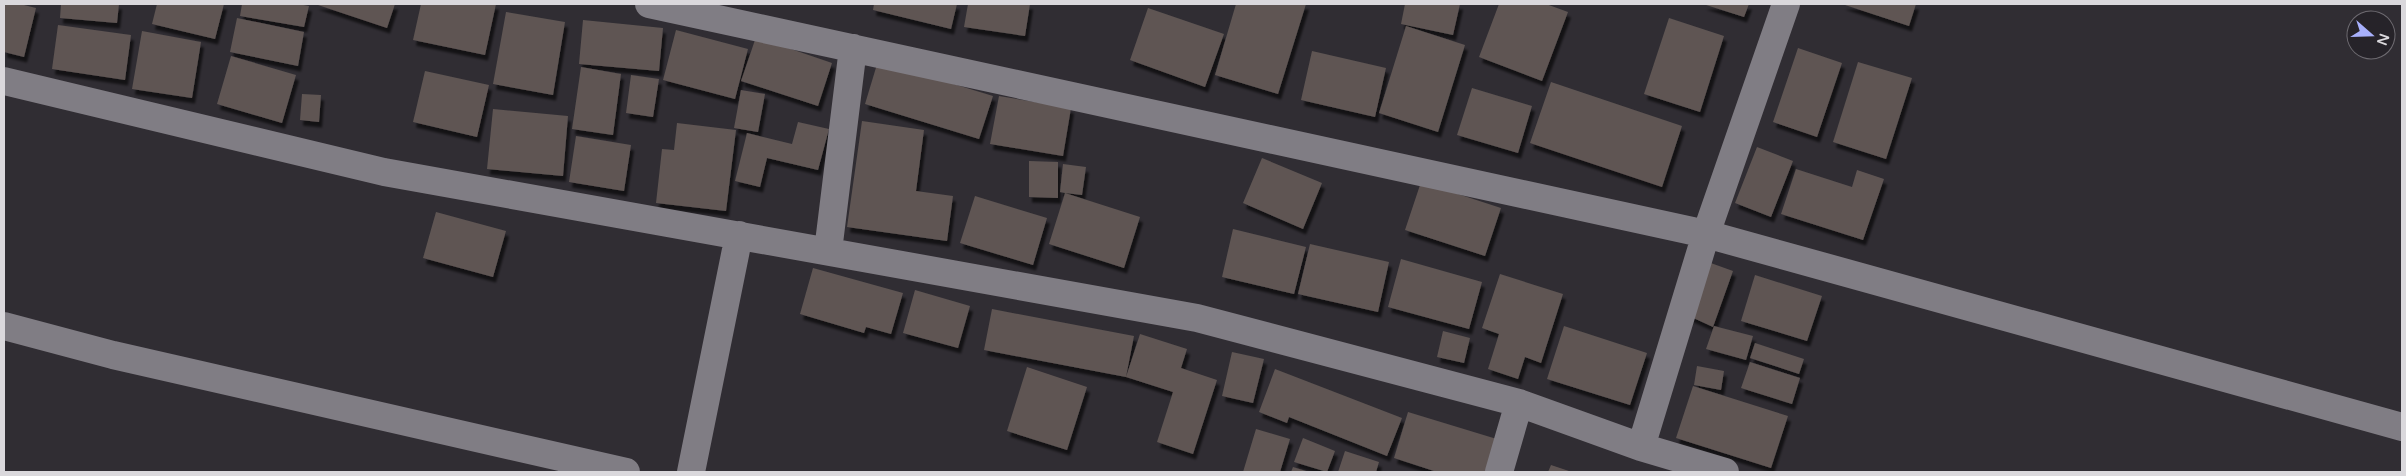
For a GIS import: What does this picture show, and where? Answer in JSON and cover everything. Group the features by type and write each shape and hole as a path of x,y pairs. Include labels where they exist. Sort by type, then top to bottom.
{"street":[{"path":"649,4 1706,234 2402,428"},
{"path":"1641,447 1706,234 1786,4"},
{"path":"828,251 853,48"},
{"path":"4,81 384,172 1197,318 1520,403 1641,447 1725,472"},
{"path":"691,472 740,235"},
{"path":"4,326 113,355 626,472"},
{"path":"1500,472 1520,403"}],"building":[{"path":"4,4 20,4 36,8 24,57 4,52"},
{"path":"61,4 119,4 117,23 60,18"},
{"path":"157,4 224,4 215,39 152,24"},
{"path":"242,4 298,4 309,6 304,27 240,16"},
{"path":"315,4 395,4 387,28"},
{"path":"421,4 496,4 485,55 413,40"},
{"path":"874,4 957,4 951,29 873,10"},
{"path":"968,4 1030,4 1025,36 964,27"},
{"path":"1236,4 1306,4 1278,94 1215,75"},
{"path":"1405,4 1460,4 1453,35 1401,24"},
{"path":"1499,4 1546,4 1568,12 1542,81 1479,57"},
{"path":"1703,4 1749,4 1744,17"},
{"path":"1842,4 1916,4 1909,26"},
{"path":"1148,8 1224,34 1205,87 1130,60"},
{"path":"506,12 565,22 553,95 493,84"},
{"path":"237,18 304,32 298,66 230,52"},
{"path":"1669,18 1724,36 1700,112 1644,94"},
{"path":"583,20 663,28 659,71 579,64"},
{"path":"58,25 131,35 125,80 52,69"},
{"path":"1406,26 1465,45 1438,132 1379,113"},
{"path":"676,30 748,49 735,99 663,80"},
{"path":"142,31 201,42 192,98 132,89"},
{"path":"756,37 832,63 818,106 741,81"},
{"path":"1798,48 1842,63 1817,137 1773,122"},
{"path":"1312,51 1386,68 1375,117 1301,100"},
{"path":"231,56 296,75 282,123 217,104"},
{"path":"878,61 993,96 979,139 865,104"},
{"path":"1858,62 1912,78 1886,159 1833,142"},
{"path":"581,67 621,74 613,135 572,129"},
{"path":"425,71 489,85 477,137 413,122"},
{"path":"631,75 659,79 653,117 626,113"},
{"path":"1551,82 1682,126 1662,187 1530,143"},
{"path":"1472,88 1532,106 1518,153 1457,135"},
{"path":"741,90 765,94 758,132 734,128"},
{"path":"302,94 321,95 319,122 300,120"},
{"path":"999,96 1071,108 1063,156 990,144"},
{"path":"493,109 568,116 563,176 487,169"},
{"path":"862,121 924,130 916,191 953,196 947,241 847,227"},
{"path":"798,122 829,129 818,170 767,158 760,187 735,181 747,133 792,144"},
{"path":"677,123 736,130 726,211 656,203 662,149 674,150"},
{"path":"576,136 631,145 624,191 569,182"},
{"path":"1757,147 1793,161 1771,217 1735,203"},
{"path":"1262,158 1322,183 1303,229 1243,203"},
{"path":"1029,161 1058,162 1058,198 1029,197"},
{"path":"1063,164 1086,167 1082,195 1060,192"},
{"path":"1796,169 1852,187 1857,170 1884,179 1863,240 1781,214"},
{"path":"1421,182 1501,208 1485,256 1405,230"},
{"path":"1065,193 1140,217 1124,268 1049,244"},
{"path":"975,196 1047,218 1033,265 960,243"},
{"path":"436,212 506,231 493,277 423,258"},
{"path":"1233,229 1306,247 1294,294 1222,277"},
{"path":"1310,244 1389,262 1378,312 1298,294"},
{"path":"1401,259 1482,282 1469,329 1388,307"},
{"path":"1708,262 1733,271 1713,327 1689,316"},
{"path":"813,268 903,293 891,334 866,327 864,333 800,314"},
{"path":"1500,274 1563,294 1541,363 1525,357 1518,379 1488,369 1499,334 1482,328"},
{"path":"1755,275 1822,296 1807,341 1741,321"},
{"path":"915,290 970,306 958,348 903,333"},
{"path":"992,309 1134,336 1126,377 984,350"},
{"path":"1564,326 1647,353 1630,405 1547,379"},
{"path":"1714,326 1753,336 1746,360 1706,349"},
{"path":"1443,331 1470,338 1464,363 1437,357"},
{"path":"1140,334 1187,349 1181,368 1217,380 1193,454 1157,442 1173,392 1126,377"},
{"path":"1755,343 1804,359 1799,374 1750,358"},
{"path":"1232,352 1264,359 1253,403 1222,396"},
{"path":"1750,362 1800,378 1792,404 1741,388"},
{"path":"1697,366 1724,371 1721,390 1694,385"},
{"path":"1027,367 1087,387 1067,450 1007,431"},
{"path":"1275,369 1402,418 1387,456 1289,417 1287,423 1259,412"},
{"path":"1693,386 1788,416 1771,468 1676,438"},
{"path":"1408,412 1500,440 1490,472 1437,472 1394,458"},
{"path":"1256,429 1290,439 1280,472 1243,472"},
{"path":"1303,438 1335,451 1327,472 1294,462"},
{"path":"1345,451 1379,462 1376,472 1338,472"},
{"path":"1551,465 1572,472 1548,472"},
{"path":"1293,467 1309,472 1291,472"}]}
